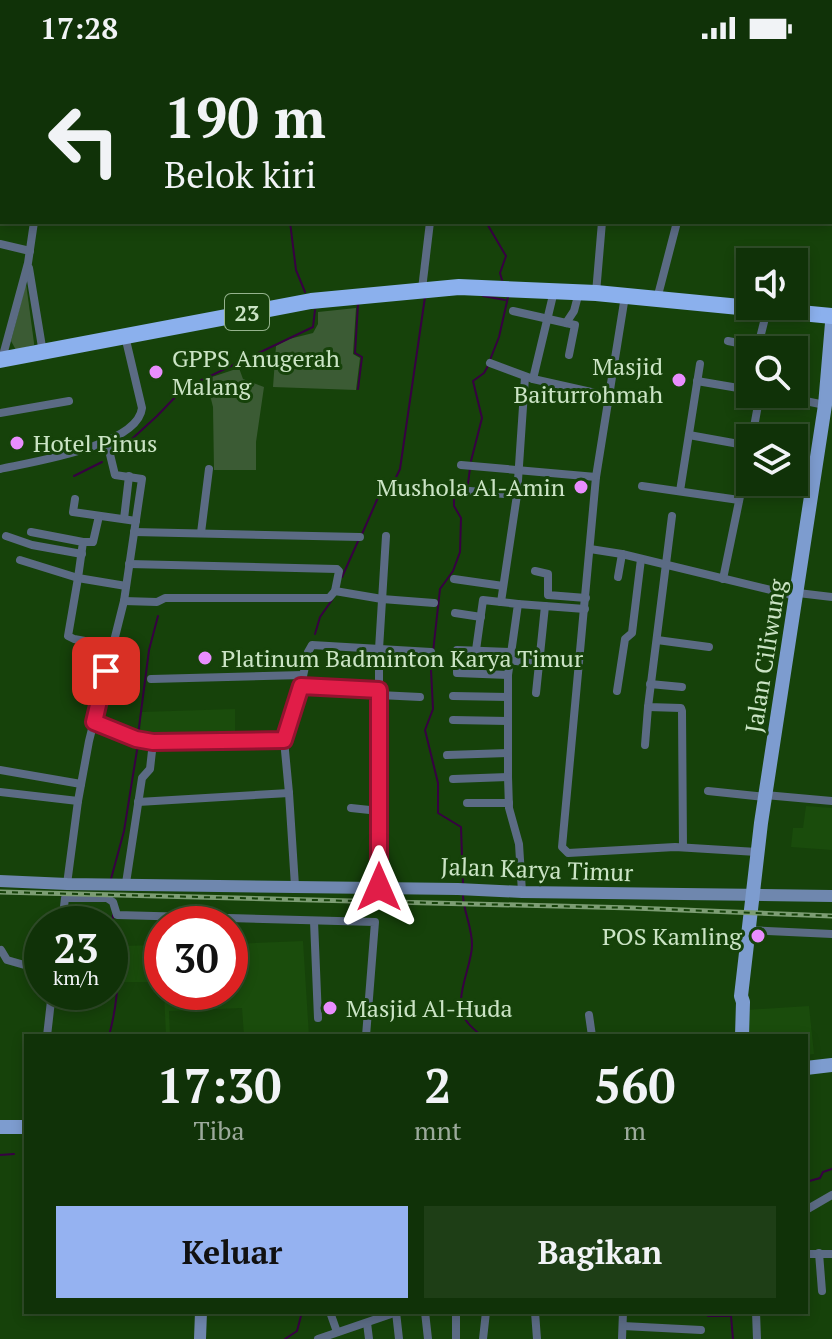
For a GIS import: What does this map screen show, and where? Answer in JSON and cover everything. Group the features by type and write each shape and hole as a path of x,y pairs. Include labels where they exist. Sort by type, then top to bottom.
{"highway":[{"name":"23","path":"1,360 311,301 422,289 555,290 736,307"},
{"name":"23","path":"808,314 832,316"}],"main road":[{"name":"Jalan Ciliwung","path":"742,1034 741,996 757,852 828,401 832,323"},
{"name":"Jalan Ciliwung","path":"732,1034 737,1000 741,996"},
{"path":"808,1060 832,1057"},
{"path":"808,1068 832,1065"},
{"path":"0,1127 24,1127"},
{"path":"0,1135 24,1134"}],"street":[{"path":"1,360 28,263 34,224"},
{"path":"422,289 430,224"},
{"path":"596,293 602,224"},
{"path":"657,299 676,224"},
{"path":"0,244 30,251"},
{"path":"28,263 43,353"},
{"path":"501,602 517,495 529,378 555,290"},
{"path":"566,323 574,311 579,292"},
{"path":"625,296 596,477 565,795 563,850 568,853 683,847 757,852"},
{"path":"513,311 576,327 569,355"},
{"path":"0,469 107,442 138,420 142,412 125,335"},
{"path":"728,341 736,343"},
{"path":"490,363 529,378 609,396"},
{"path":"680,491 700,364"},
{"path":"697,381 736,387"},
{"path":"808,399 828,401"},
{"path":"0,413 69,401"},
{"path":"689,435 736,444"},
{"path":"67,884 81,784 124,601 142,479 115,475 107,442"},
{"path":"467,466 596,477"},
{"path":"201,533 209,469"},
{"path":"124,519 129,476"},
{"path":"642,486 739,500"},
{"path":"470,491 517,495"},
{"path":"723,579 740,496"},
{"path":"75,499 73,512 136,521"},
{"path":"31,532 93,542 99,516"},
{"path":"645,745 672,516"},
{"path":"134,532 360,537"},
{"path":"6,536 32,545 82,554"},
{"path":"379,887 379,649 386,536"},
{"path":"83,542 68,636 112,646"},
{"path":"590,549 797,595 832,597"},
{"path":"618,577 622,554"},
{"path":"617,691 625,638 632,635 641,559"},
{"path":"20,560 78,578 126,586"},
{"path":"124,601 329,598 335,591 339,571 129,564"},
{"path":"535,571 548,574 548,595 586,598"},
{"path":"454,579 503,586"},
{"path":"335,591 434,603"},
{"path":"476,650 483,600 585,609"},
{"path":"518,604 509,656 508,777 509,803 519,844 522,892"},
{"path":"536,693 545,606"},
{"path":"455,613 481,617"},
{"path":"657,640 709,647"},
{"path":"295,886 284,740 312,645 431,652"},
{"path":"508,675 457,673 457,650 476,650 538,664"},
{"path":"151,679 303,675"},
{"path":"650,684 682,687"},
{"path":"301,686 420,697"},
{"path":"453,696 508,697"},
{"path":"648,707 681,708 682,711 683,847"},
{"path":"453,720 508,721"},
{"path":"94,722 136,739 153,742 284,740"},
{"path":"126,883 142,778 152,763 153,742"},
{"path":"447,755 508,753"},
{"path":"0,770 81,784"},
{"path":"453,779 508,777"},
{"path":"708,791 832,801"},
{"path":"0,792 78,801"},
{"path":"138,802 289,793"},
{"path":"467,803 509,803"},
{"path":"351,808 379,811"},
{"name":"Jalan Karya Timur","path":"0,881 832,896"},
{"path":"64,906 65,898 110,900 113,906"},
{"path":"128,915 372,921 376,926 366,1034"},
{"path":"314,921 318,1018"},
{"path":"748,930 832,934"},
{"path":"1,950 7,960 24,965"},
{"path":"47,1034 50,1010"},
{"path":"589,1015 592,1034"},
{"path":"808,1209 832,1195"},
{"path":"819,1253 822,1291"},
{"path":"808,1254 832,1254"},
{"path":"200,1339 201,1314"},
{"path":"331,1314 337,1332"},
{"path":"318,1339 390,1314"},
{"path":"392,1314 399,1339"},
{"path":"425,1314 428,1339"},
{"path":"456,1314 456,1339"},
{"path":"483,1339 486,1314"},
{"path":"535,1314 537,1339"},
{"path":"622,1339 623,1314"},
{"path":"756,1314 757,1339"},
{"path":"367,1323 369,1339"},
{"path":"623,1326 701,1330"}],"shaded area":[{"path":"26,283 34,345 16,350 11,341"},
{"path":"356,308 353,354 360,358 356,390 273,387 276,346 313,333 318,324 318,312"},
{"path":"239,368 243,379 264,387 256,442 256,470 214,470 213,407 206,379"},
{"path":"235,709 235,738 140,738 141,712"},
{"path":"806,806 832,808 832,850 791,847 793,828 803,828"},
{"path":"303,941 309,1034 244,1034 242,1010 248,1010 248,943"},
{"path":"144,945 144,982 128,982 128,946"},
{"path":"809,1006 814,1054 808,1055 808,1034 748,1034 746,1010"},
{"path":"165,1010 193,1010 169,1011 170,1034 166,1034"}],"waterway":[{"path":"290,224 296,270 305,292"},
{"path":"487,224 506,256 500,273 502,280"},
{"path":"483,296 505,300"},
{"path":"362,534 380,493 390,490 400,469 425,297"},
{"path":"490,360 508,297"},
{"path":"358,304 355,353 362,357 358,389"},
{"path":"121,449 183,389 313,327 315,310"},
{"path":"471,461 482,418 473,381 488,366"},
{"path":"74,476 102,462"},
{"path":"463,885 461,827 438,813 438,783 425,730 433,709 431,670 440,589 453,571 460,552 461,518 454,506 454,498 468,484 470,468"},
{"path":"342,577 359,539"},
{"path":"315,634 320,617 332,600"},
{"path":"138,735 149,650 158,616"},
{"path":"111,879 124,831 138,744"},
{"path":"463,896 472,945 461,1006 468,1023 480,1034"},
{"path":"109,1034 115,1010"},
{"path":"0,1155 14,1154"},
{"path":"808,1181 820,1178 823,1172 832,1169"},
{"path":"285,1339 297,1331 301,1314"},
{"path":"708,1314 731,1316 733,1339"}],"railway":[{"path":"0,892 832,916"}],"place":[{"name":"GPPS Anugerah Malang","path":"156,372"},
{"name":"Masjid Baiturrohmah","path":"679,380"},
{"name":"Hotel Pinus","path":"17,443"},
{"name":"Mushola Al-Amin","path":"581,487"},
{"name":"Platinum Badminton Karya Timur","path":"205,658"},
{"name":"POS Kamling","path":"758,936"},
{"name":"Masjid Al-Huda","path":"330,1008"}],"route":[{"path":"106,671 94,722 136,739 153,742 284,740 301,686 379,690 379,887"}]}
